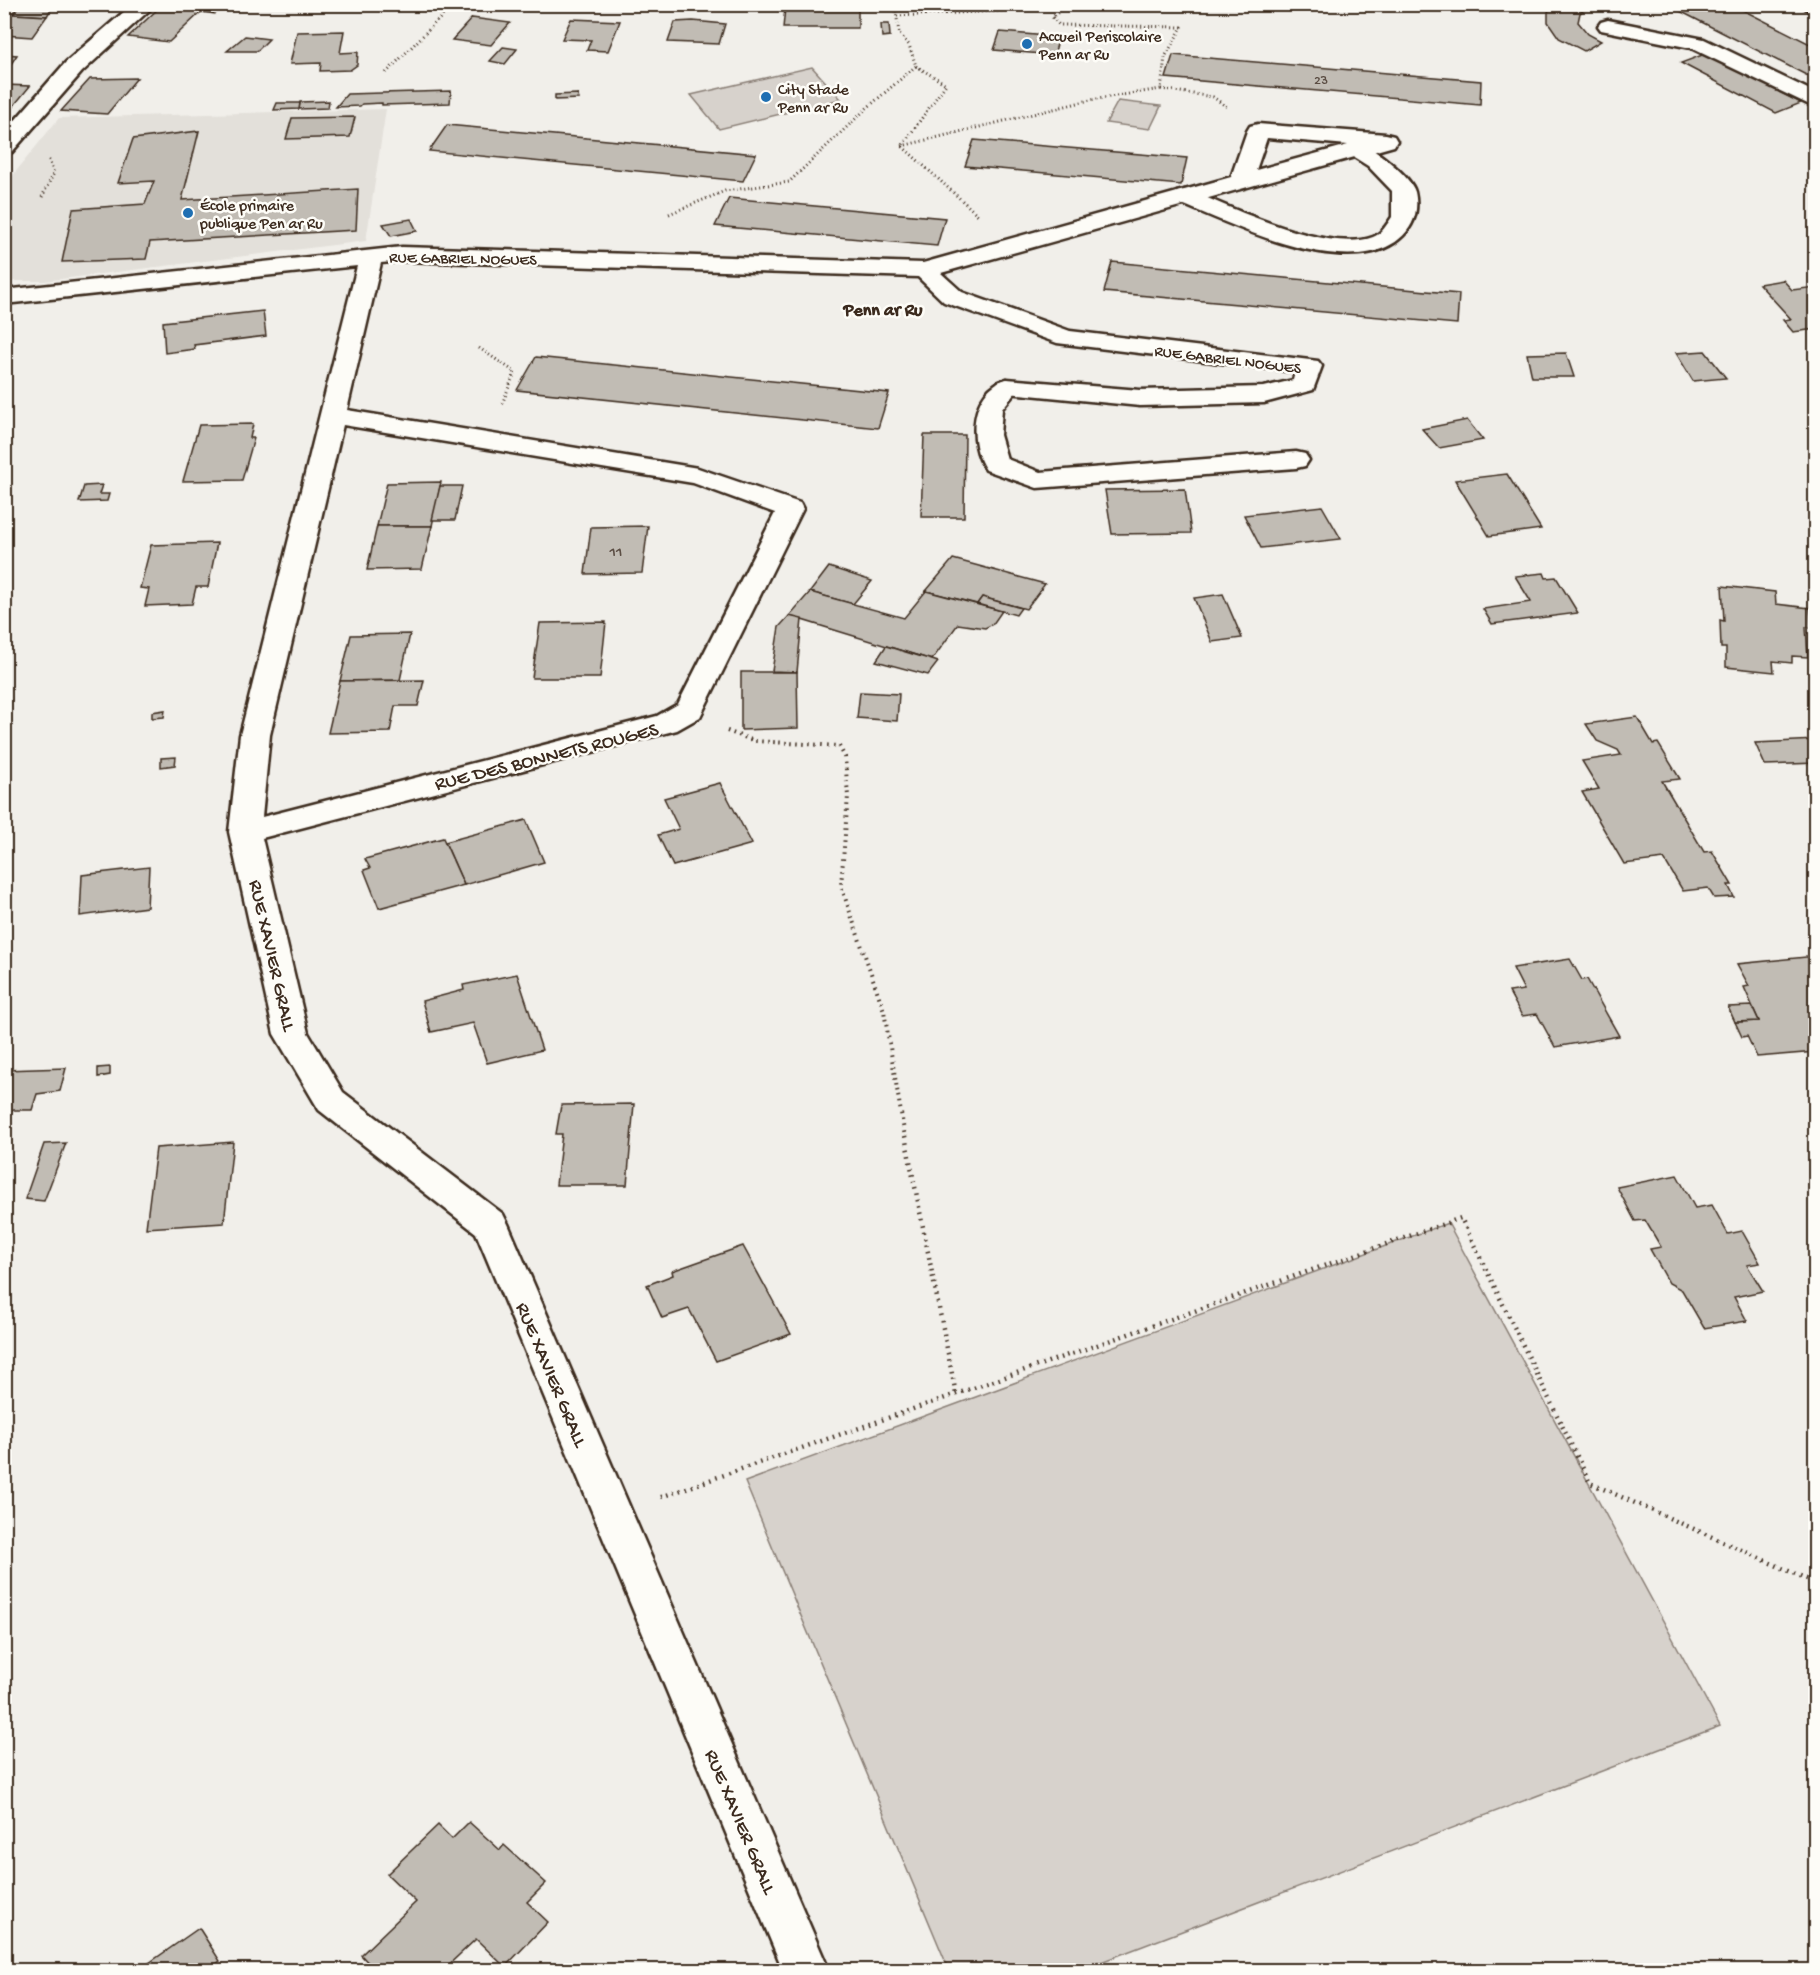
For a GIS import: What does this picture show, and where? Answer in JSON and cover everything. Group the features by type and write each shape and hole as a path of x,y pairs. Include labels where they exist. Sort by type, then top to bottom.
{"street":[{"path":"4,147 74,67 146,4"},
{"path":"1811,4 1815,7"},
{"path":"1608,26 1697,43 1815,102"},
{"path":"1241,181 1258,131"},
{"name":"RUE GABRIEL NOGUES","path":"4,297 402,254 924,270 1386,141 1258,131"},
{"path":"1185,197 1284,236 1353,248 1384,242 1404,218 1403,190 1376,161 1357,149"},
{"path":"245,832 255,735 371,256"},
{"name":"RUE GABRIEL NOGUES","path":"924,270 953,297 1066,339 1309,366 1304,384 1264,395 1140,398 1007,387 989,408 987,435 996,464 1037,480 1296,460"},
{"path":"332,415 698,476 790,509 690,710"},
{"name":"RUE DES BONNETS ROUGES","path":"245,832 667,723 690,710"},
{"name":"RUE XAVIER GRALL","path":"245,832 291,1034 331,1101 490,1224 806,1971"}],"path":[{"path":"386,73 454,4"},
{"path":"895,4 898,33 909,45 916,66 946,84 902,146"},
{"path":"897,16 1017,10 1024,4"},
{"path":"1069,4 1052,17 1059,25 1182,27 1165,57 1161,89"},
{"path":"669,214 724,191 789,182 867,108 916,66"},
{"path":"902,146 1090,100 1161,89 1213,97 1258,131"},
{"path":"902,146 1012,245"},
{"path":"479,348 515,372 488,441"},
{"path":"690,710 735,735 764,744 823,742 839,746 845,757 848,796 841,886 884,1011 911,1173 956,1394"},
{"path":"612,1514 1461,1218 1590,1483 1815,1583"}],"shaded area":[{"path":"900,5 1016,5 1012,8 901,12"},
{"name":"City Stade Penn ar Ru","path":"812,67 841,99 719,129 691,95"},
{"path":"1118,101 1161,106 1150,129 1106,123"},
{"name":"École primaire publique Pen ar Ru","path":"386,109 366,241 45,281 5,281 5,185 59,118"},
{"path":"1448,1223 1720,1726 1080,1970 949,1970 745,1482"}],"building":[{"path":"5,4 20,4 13,14 4,14"},
{"path":"20,4 54,4 47,16 13,14"},
{"path":"163,4 225,4 215,14 161,6"},
{"path":"923,4 975,4 976,8 924,9"},
{"path":"1553,4 1593,4 1580,13 1578,22 1588,34 1601,41 1584,51 1559,38 1548,22 1548,12"},
{"path":"1666,4 1731,4 1816,47 1816,80"},
{"path":"161,6 201,12 169,42 128,37"},
{"path":"858,7 858,28 783,28 785,8"},
{"path":"4,14 47,16 32,37 4,35"},
{"path":"472,18 510,23 491,45 452,40"},
{"path":"571,19 620,21 608,51 587,50 591,40 562,39"},
{"path":"675,22 725,24 719,44 668,42"},
{"path":"881,24 889,24 890,36 882,37"},
{"path":"344,31 340,53 358,52 357,65 350,70 320,71 321,63 290,64 297,32"},
{"name":"Accueil Periscolaire Penn ar Ru","path":"1000,32 1059,37 1054,55 994,50"},
{"path":"245,36 269,39 257,51 227,51"},
{"path":"503,47 517,49 505,64 490,61"},
{"path":"4,54 17,55 11,64 4,64"},
{"path":"1705,54 1801,103 1776,113 1681,63"},
{"path":"1173,55 1481,81 1480,105 1166,78"},
{"path":"4,78 9,78 5,85 30,86 11,109 4,109"},
{"path":"137,78 107,114 61,111 90,79"},
{"path":"451,91 450,103 382,105 382,103 336,107 347,94"},
{"path":"577,94 579,99 555,100 555,95"},
{"path":"329,101 328,108 299,109 300,102"},
{"path":"277,103 300,103 299,109 274,110"},
{"path":"355,117 350,137 286,139 292,118"},
{"path":"447,125 756,154 743,181 429,151"},
{"path":"199,131 182,200 358,189 356,230 150,242 146,259 62,262 73,209 145,204 154,181 118,183 133,139"},
{"path":"974,140 1187,158 1181,185 965,166"},
{"path":"729,198 945,218 937,246 715,226"},
{"path":"411,219 417,231 391,236 383,224"},
{"path":"1112,262 1459,294 1457,324 1104,292"},
{"path":"1783,280 1792,290 1816,287 1816,317 1813,317 1816,320 1816,329 1793,332 1783,320 1791,319 1759,284"},
{"path":"263,311 266,336 194,345 195,349 165,353 163,322"},
{"path":"1705,351 1726,378 1693,381 1676,353"},
{"path":"1566,353 1574,377 1532,377 1527,354"},
{"path":"536,357 889,393 878,428 517,390"},
{"path":"1467,420 1483,440 1439,448 1422,429"},
{"path":"253,424 250,438 254,438 242,480 183,481 199,425"},
{"path":"924,435 965,435 964,517 921,517"},
{"path":"1507,474 1541,529 1489,536 1455,480"},
{"path":"441,482 432,526 377,526 387,483"},
{"path":"102,485 99,494 109,494 107,501 79,502 84,486"},
{"path":"440,486 462,486 455,520 432,520"},
{"path":"1185,489 1191,533 1112,534 1105,490"},
{"path":"1322,506 1341,539 1261,548 1244,515"},
{"path":"377,526 432,526 422,569 367,570"},
{"path":"648,526 642,573 585,574 591,527"},
{"path":"217,543 208,587 196,587 192,604 145,606 149,589 140,588 151,545"},
{"path":"953,559 1045,584 1026,609 982,597 977,604 926,591"},
{"path":"829,567 872,581 853,604 810,592"},
{"path":"1544,573 1546,578 1556,577 1578,613 1492,624 1483,609 1531,602 1515,576"},
{"path":"1722,586 1775,592 1776,604 1810,608 1812,628 1806,627 1808,657 1792,656 1792,663 1773,661 1774,672 1726,667 1726,648 1721,648 1720,620 1724,621"},
{"path":"926,591 1002,611 993,624 985,628 958,624 932,660 789,616 810,592 904,618"},
{"path":"1223,594 1242,638 1212,642 1194,598"},
{"path":"982,597 1021,608 1016,615 977,604"},
{"path":"789,616 802,619 797,672 772,671 779,627"},
{"path":"606,622 600,678 532,678 540,623"},
{"path":"410,634 400,680 340,681 351,635"},
{"path":"886,646 938,662 928,675 876,661"},
{"path":"741,672 797,672 798,728 741,730"},
{"path":"424,680 418,706 395,706 390,732 328,733 340,681"},
{"path":"860,692 899,694 897,721 857,718"},
{"path":"165,710 164,717 152,718 152,712"},
{"path":"1637,717 1653,744 1658,743 1680,779 1662,781 1704,852 1712,851 1732,885 1728,885 1734,897 1714,898 1708,888 1683,891 1664,859 1624,864 1582,792 1599,789 1582,761 1621,755 1618,750 1597,741 1586,724"},
{"path":"1816,740 1816,763 1765,765 1755,743"},
{"path":"176,757 175,765 161,767 161,758"},
{"path":"720,783 752,844 673,866 658,835 679,829 664,798"},
{"path":"526,820 544,862 464,885 445,842"},
{"path":"443,838 464,885 379,908 364,870 370,868 365,859"},
{"path":"149,867 147,907 80,916 82,875"},
{"path":"1816,956 1816,1030 1811,1031 1816,1040 1816,1052 1757,1057 1747,1036 1742,1037 1735,1022 1759,1021 1744,987 1749,986 1737,964"},
{"path":"1570,959 1582,980 1587,979 1619,1036 1555,1047 1537,1014 1522,1016 1509,992 1524,990 1513,968"},
{"path":"517,974 542,1050 487,1063 473,1023 431,1032 422,1001 464,990 463,985"},
{"path":"1752,1006 1759,1021 1735,1022 1728,1007"},
{"path":"110,1067 110,1075 98,1077 98,1068"},
{"path":"66,1068 60,1091 37,1094 32,1110 4,1110 4,1070"},
{"path":"634,1104 627,1185 556,1185 562,1134 556,1134 561,1105"},
{"path":"233,1142 224,1223 146,1228 156,1148"},
{"path":"66,1143 44,1201 25,1199 44,1144"},
{"path":"1677,1175 1695,1208 1712,1205 1728,1234 1742,1231 1760,1263 1747,1265 1763,1291 1734,1297 1747,1321 1704,1328 1682,1290 1669,1283 1650,1249 1661,1247 1645,1220 1635,1221 1617,1187"},
{"path":"743,1246 791,1334 716,1361 689,1309 662,1318 647,1285 673,1275 672,1271"},
{"path":"469,1822 500,1850 504,1845 546,1883 527,1902 548,1922 505,1967 476,1939 443,1970 375,1970 361,1955 416,1902 387,1874 438,1825 452,1839"},
{"path":"199,1928 220,1961 208,1970 139,1970"}],"place":[{"name":"Accueil Periscolaire Penn ar Ru","path":"1027,44"},
{"name":"City Stade Penn ar Ru","path":"766,97"},
{"name":"École primaire publique Pen ar Ru","path":"188,213"}],"district":[{"name":"Penn ar Ru","path":"883,309"}]}
